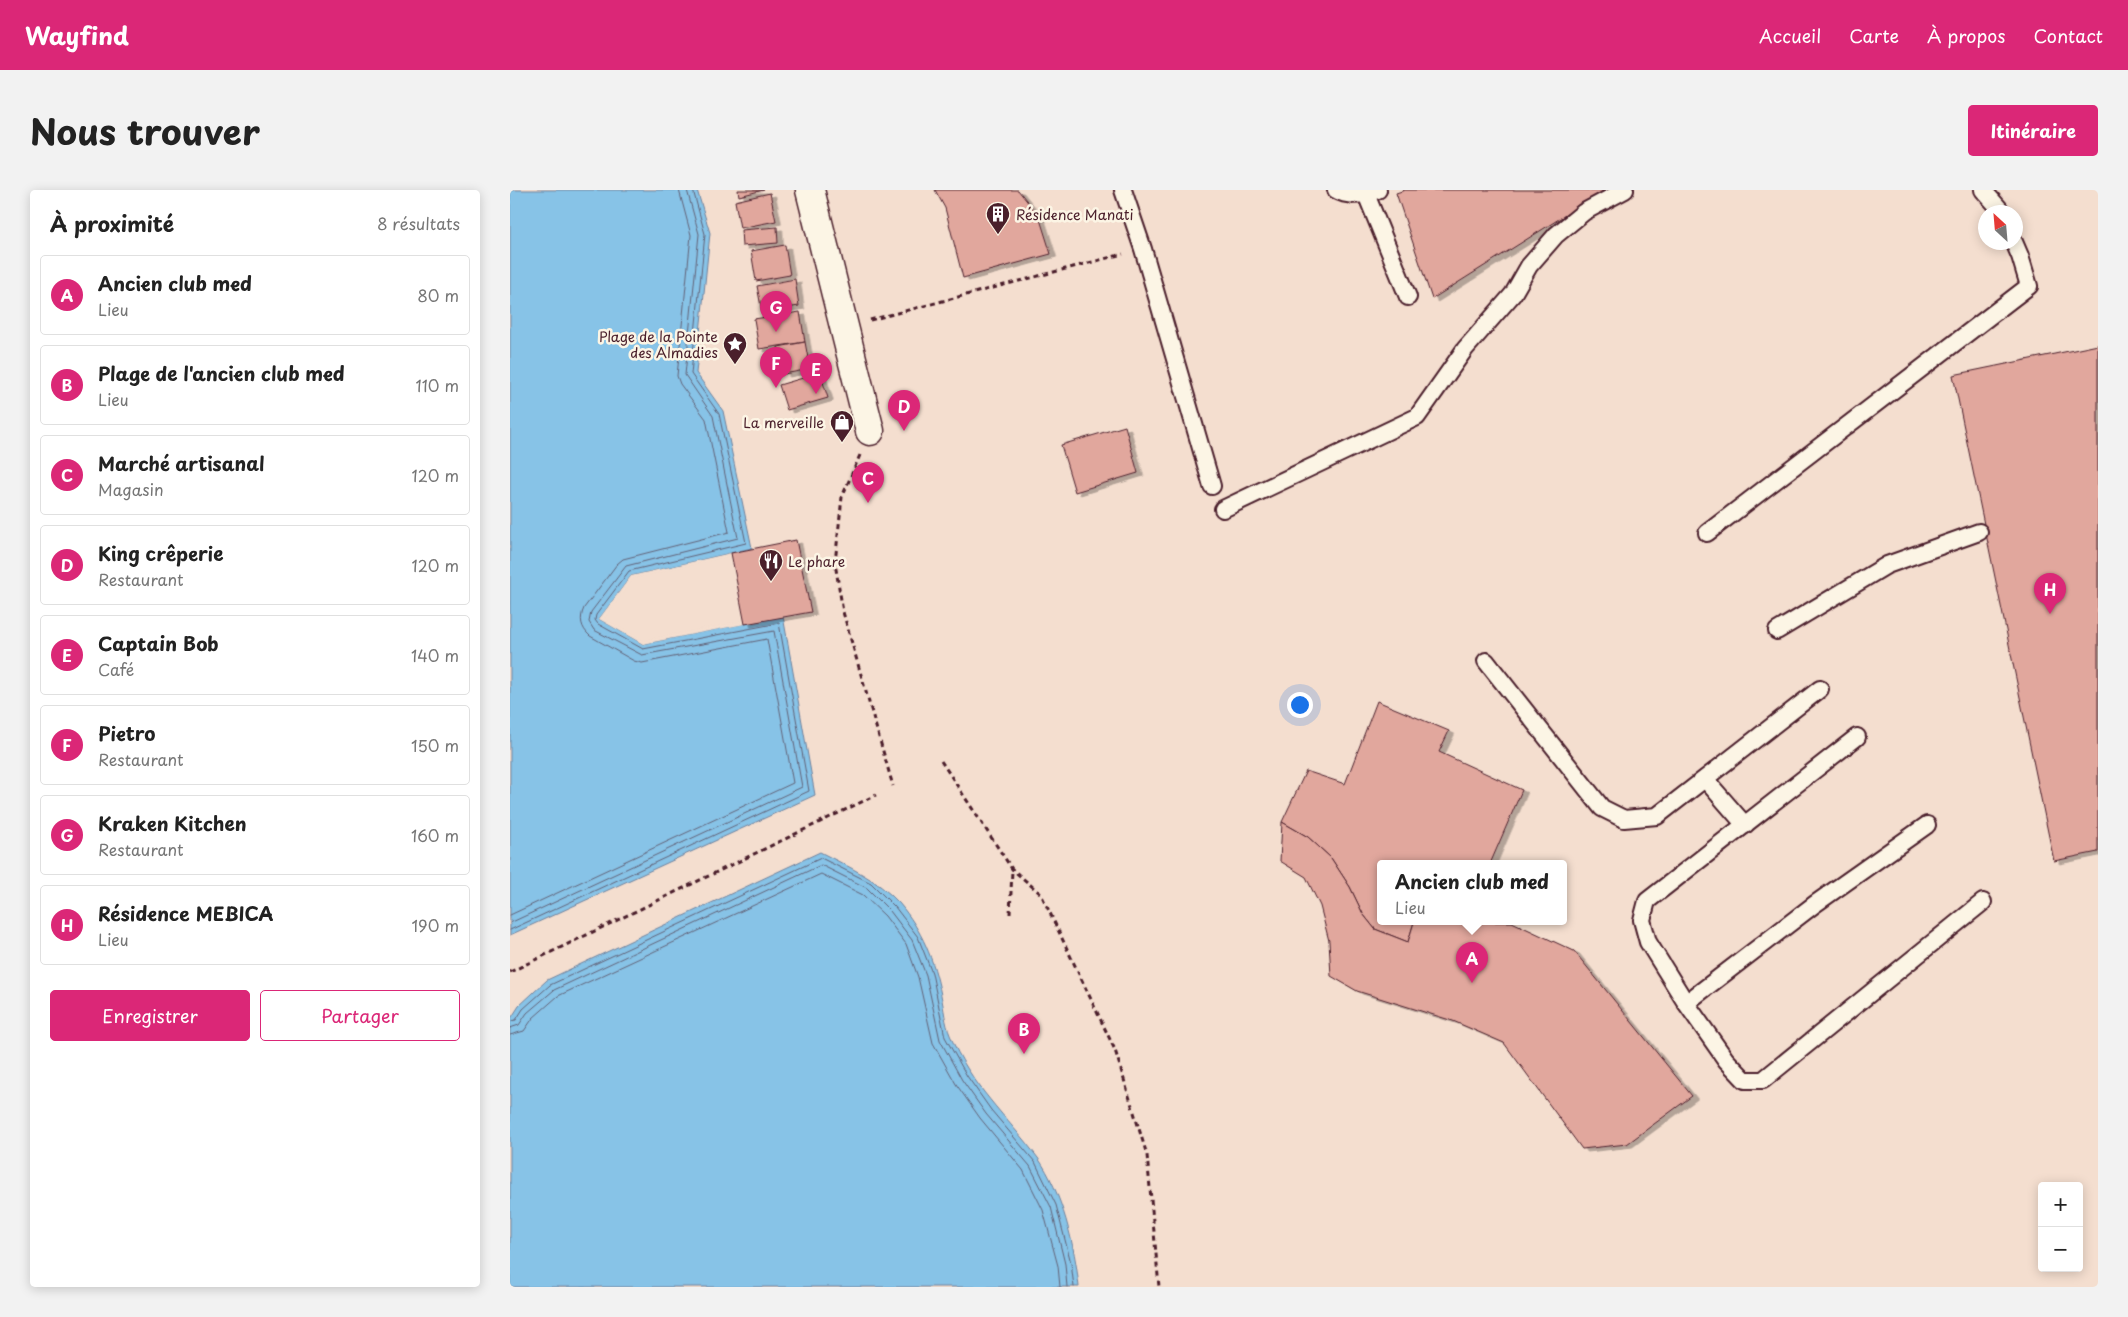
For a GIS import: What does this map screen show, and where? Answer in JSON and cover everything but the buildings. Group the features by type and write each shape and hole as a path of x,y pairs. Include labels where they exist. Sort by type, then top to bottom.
{"street":[{"path":"810,190 870,430"}],"lane":[{"path":"1123,190 1143,248 1212,486"},
{"path":"1336,190 1344,195 1372,192 1408,297"},
{"path":"1223,509 1417,417 1466,350 1513,294 1529,266 1556,235 1584,212 1625,190"},
{"path":"1983,190 1996,205"},
{"path":"1707,533 2028,286 2017,250"},
{"path":"1777,631 1888,565 1979,532"},
{"path":"1486,661 1602,808 1624,819 1657,816 1820,689"},
{"path":"1856,737 1647,901 1642,920 1648,942 1686,1003 1726,1060 1746,1080 1763,1080 1984,902"},
{"path":"1705,779 1745,825"},
{"path":"1686,1003 1815,904 1926,825"}],"path":[{"path":"845,326 1143,248"},
{"path":"870,430 842,497 835,563 843,612 892,786"},
{"path":"941,761 1012,869 1041,894 1115,1050 1147,1156 1159,1287"},
{"path":"510,972 876,795"},
{"path":"1010,914 1012,869"}],"water":[{"path":"510,190 697,190 710,233 696,373 723,411 752,548 631,576 599,619 643,644 783,616 815,795 510,935"},
{"path":"820,852 862,874 881,887 899,903 921,935 931,958 938,982 948,1030 958,1052 978,1084 1038,1158 1054,1187 1071,1237 1079,1287 510,1287 510,1020 519,1006 547,980"}],"pier":[{"path":"731,553 731,555 633,578 603,619 643,641 744,621 745,624 643,644 599,619 631,576"}],"place":[{"name":"Résidence Manati","path":"998,235"},
{"name":"Kraken Kitchen","path":"776,332"},
{"name":"Plage de la Pointe des Almadies","path":"735,365"},
{"name":"Pietro","path":"776,388"},
{"name":"Captain Bob","path":"816,394"},
{"name":"King crêperie","path":"904,431"},
{"name":"La merveille","path":"842,443"},
{"name":"Marché artisanal","path":"868,503"},
{"name":"Le phare","path":"771,582"},
{"name":"Résidence MEBICA","path":"2050,614"},
{"name":"Ancien club med","path":"1472,983"},
{"name":"Plage de l'ancien club med","path":"1024,1054"}]}
